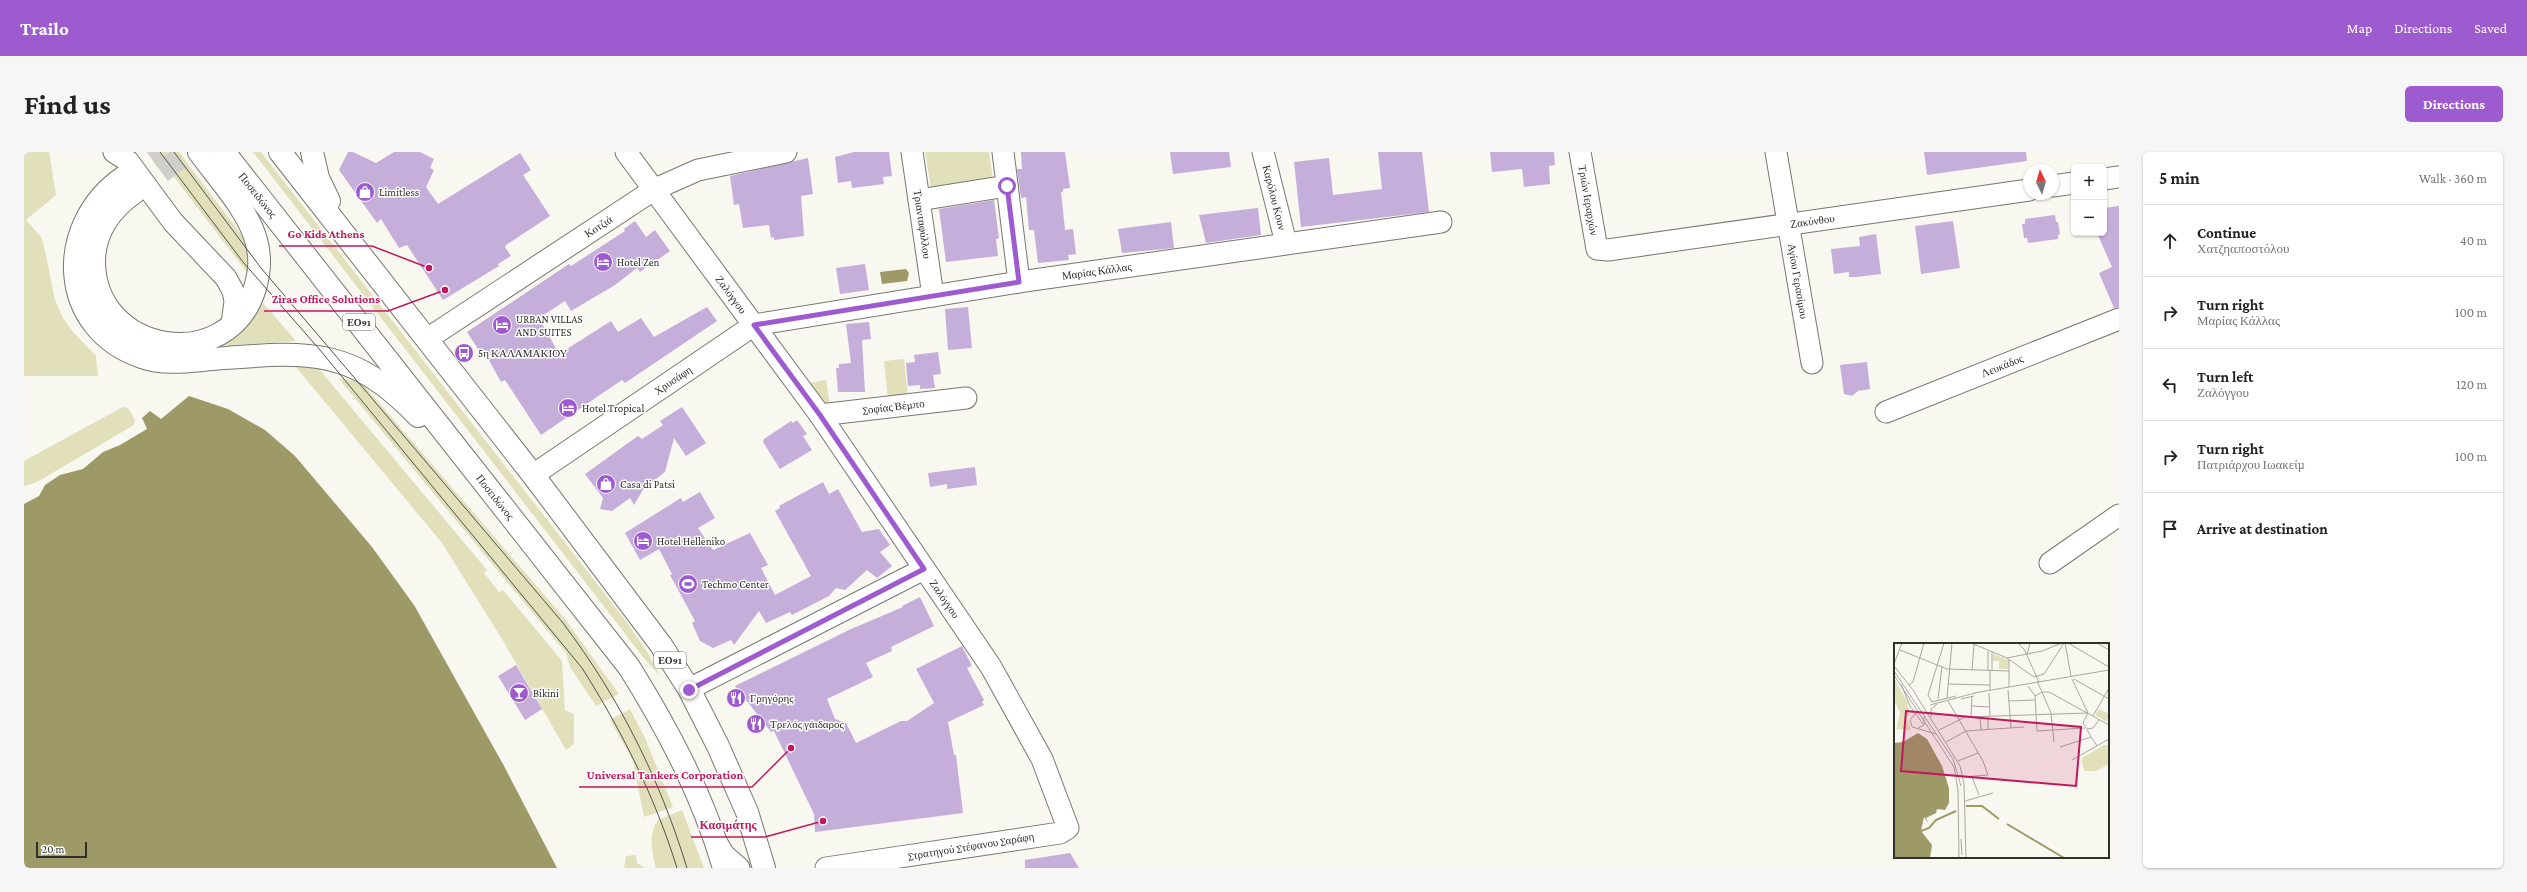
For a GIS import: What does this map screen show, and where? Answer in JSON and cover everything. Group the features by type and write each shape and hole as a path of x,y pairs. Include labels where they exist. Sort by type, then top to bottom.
{"highway":[{"path":"199,152 248,220 259,252 261,268 252,297 232,324 202,341 168,344 136,334 110,311 104,301 96,280 96,246 110,215 129,185 103,194 91,209 81,227 75,253 76,279 79,292 90,316 107,337 123,348 141,357 167,362 304,354 353,366 371,375 402,400 493,492"},
{"name":"Ποσειδώνος","path":"224,152 493,492 629,667 659,716 698,790 717,843 724,868"},
{"name":"ΕΟ91","path":"280,152 533,475 661,645 689,690 718,746 747,812 764,868"},
{"path":"312,152 318,178 349,239"}],"street":[{"path":"114,152 128,161 173,222 226,278 233,291 235,301 232,324"},
{"name":"Ζαλόγγου","path":"626,152 820,415 991,667 1042,759 1068,828"},
{"name":"Κοτζιά","path":"427,339 654,189 698,170 786,152"},
{"name":"Τριανταφύλλου","path":"912,152 933,296"},
{"path":"1003,152 1019,282"},
{"name":"Καρόλου Κουν","path":"1263,152 1286,243"},
{"name":"Τριών Ιεραρχών","path":"1580,152 1596,249"},
{"name":"Αγίου Γερασίμου","path":"1776,152 1812,363"},
{"path":"2107,179 2119,177"},
{"path":"2059,185 2071,183"},
{"path":"919,200 1007,186"},
{"name":"Ζακύνθου","path":"1596,249 1608,250 2023,191"},
{"name":"Μαρίας Κάλλας","path":"754,325 1019,282 1441,222"},
{"name":"Λευκάδος","path":"1886,412 2119,319"},
{"name":"Χρυσάφη","path":"533,475 754,325"},
{"name":"Σοφίας Βέμπο","path":"820,415 966,398"},
{"path":"2050,563 2119,515"},
{"path":"689,690 924,569"},
{"name":"Στρατηγού Στέφανου Σαράφη","path":"826,868 878,864 1060,833 1068,828"},
{"path":"717,843 724,856 739,868"}],"shaded area":[{"path":"24,152 49,152 56,195 26,220 41,237 55,300 63,318 73,332 96,356 98,376 24,376"},
{"path":"155,152 179,152 253,250 252,279"},
{"path":"253,152 261,152 626,621 648,653 660,676 643,657"},
{"path":"925,152 989,152 993,179 931,188"},
{"path":"906,269 909,273 907,281 882,284 880,272"},
{"path":"263,303 296,341 217,346 247,325"},
{"path":"904,359 908,397 888,399 884,361"},
{"path":"295,366 319,369 487,570 484,573 499,592 503,590 562,661 565,710 574,714 574,744 566,750 502,639 442,543"},
{"path":"338,378 362,383 565,619 619,694 596,706 570,667 566,653"},
{"path":"826,380 830,406 827,407 809,383"},
{"path":"189,396 228,409 265,430 295,456 372,547 414,605 504,766 557,868 24,868 24,504 39,496 45,485 60,475 83,469 103,452 120,445 147,429 142,418 150,411 161,419"},
{"path":"123,407 128,408 135,420 134,425 37,482 24,486 24,461"},
{"path":"630,709 645,738 673,807 644,817 633,761 610,720"},
{"path":"682,810 704,868 656,868 652,844 655,825 658,820"},
{"path":"636,855 637,863 645,868 624,868 626,856"}],"building":[{"path":"348,152 353,152 376,163 394,152 420,152 434,159 430,168 434,170 426,187 438,204 520,153 531,170 523,175 550,216 506,245 505,247 511,256 498,264 499,266 443,300 407,245 399,248 381,219 377,223 339,170"},
{"path":"854,152 889,152 892,176 883,177 884,184 852,188 851,181 838,183 835,157"},
{"path":"1021,152 1065,152 1070,188 1063,189 1063,192 1061,192 1065,230 1073,229 1076,254 1068,255 1069,260 1038,263 1034,230 1029,230 1026,197 1021,198 1017,169 1022,169"},
{"path":"1170,152 1229,152 1231,167 1173,174"},
{"path":"1378,152 1422,152 1429,212 1301,227 1294,162 1329,158 1333,195 1382,189"},
{"path":"1490,152 1554,152 1555,165 1549,166 1550,184 1524,187 1522,169 1492,172"},
{"path":"1924,152 2026,152 2027,161 1927,175"},
{"path":"808,158 813,194 801,196 804,236 774,240 774,237 771,238 769,225 743,228 739,204 734,205 730,176"},
{"path":"994,200 999,238 996,239 998,256 946,262 939,209"},
{"path":"2119,206 2119,307 2114,308 2099,273 2112,267 2098,236 2107,236 2107,208"},
{"path":"1258,208 1261,235 1206,243 1199,215"},
{"path":"2055,215 2060,234 2058,235 2058,239 2028,243 2027,238 2024,238 2022,224 2025,224 2025,219"},
{"path":"635,221 646,237 655,230 670,251 640,272 637,268 615,285 571,311 565,301 539,318 559,354 611,321 618,332 641,318 654,337 707,307 717,321 625,383 622,380 541,435 505,380 501,382 485,353 482,355 467,332 569,264 571,266 625,231 624,229"},
{"path":"1953,221 1960,268 1921,274 1915,226"},
{"path":"1171,222 1174,248 1122,253 1118,229"},
{"path":"1876,234 1881,274 1849,277 1849,272 1834,274 1831,249 1860,246 1859,237"},
{"path":"865,264 869,290 840,294 836,268"},
{"path":"968,307 972,348 948,350 945,309"},
{"path":"869,322 871,339 862,340 865,392 838,392 836,368 839,368 839,364 851,363 846,324"},
{"path":"938,352 941,374 933,375 935,388 920,389 920,385 908,386 906,363 915,362 914,355"},
{"path":"1867,362 1870,389 1858,391 1852,396 1844,394 1840,365"},
{"path":"682,407 706,443 686,456 674,438 665,472 644,488 634,505 630,498 612,511 600,509 603,498 585,474 638,436 642,439 663,425 660,421"},
{"path":"797,420 807,434 803,436 812,450 780,469 763,442 764,439 791,421 793,423"},
{"path":"975,467 977,485 947,489 947,484 930,487 928,473"},
{"path":"823,482 829,494 838,489 862,532 879,529 890,545 880,552 892,566 877,578 867,570 845,590 836,588 829,596 792,615 790,612 766,623 759,611 734,645 731,640 713,648 700,641 692,623 695,621 670,575 672,574 659,549 640,560 625,533 681,498 683,502 700,492 715,518 698,528 713,550 750,533 768,565 761,568 775,595 811,576 775,511 780,508 779,506"},
{"path":"920,597 934,626 891,647 892,651 866,663 873,677 827,699 835,719 846,723 856,743 901,721 907,721 934,703 916,669 962,646 972,666 967,668 984,700 982,702 984,705 948,722 954,755 956,755 963,813 815,832 814,814 774,731 771,732 735,686 851,629 903,607 902,606"},
{"path":"516,665 542,709 525,720 498,676"},
{"path":"1070,853 1079,868 1025,868 1025,860"}],"tunnel":[{"path":"124,177 160,152"},
{"path":"135,192 188,152"}],"tram line":[{"path":"160,152 243,262 320,350 582,668 624,740 648,790 677,868"},
{"path":"174,152 261,268 563,623 584,652 620,710 636,740 664,802 687,868"}],"place":[{"name":"Limitless","path":"365,192"},
{"name":"Hotel Zen","path":"603,262"},
{"name":"Go Kids Athens","path":"429,268"},
{"name":"Ziras Office Solutions","path":"445,290"},
{"name":"URBAN VILLAS AND SUITES","path":"502,325"},
{"name":"5η ΚΑΛΑΜΑΚΙΟΥ","path":"464,353"},
{"name":"Hotel Tropical","path":"568,408"},
{"name":"Casa di Patsi","path":"606,484"},
{"name":"Hotel Helleniko","path":"643,541"},
{"name":"Techmo Center","path":"688,584"},
{"name":"Bikini","path":"519,693"},
{"name":"Γρηγόρης","path":"736,698"},
{"name":"Τρελός γάιδαρος","path":"756,724"},
{"name":"Universal Tankers Corporation","path":"791,748"},
{"name":"Κασιμάτης","path":"823,821"}],"route":[{"path":"689,690 924,569 820,415 754,325 1019,282 1007,186"}]}
